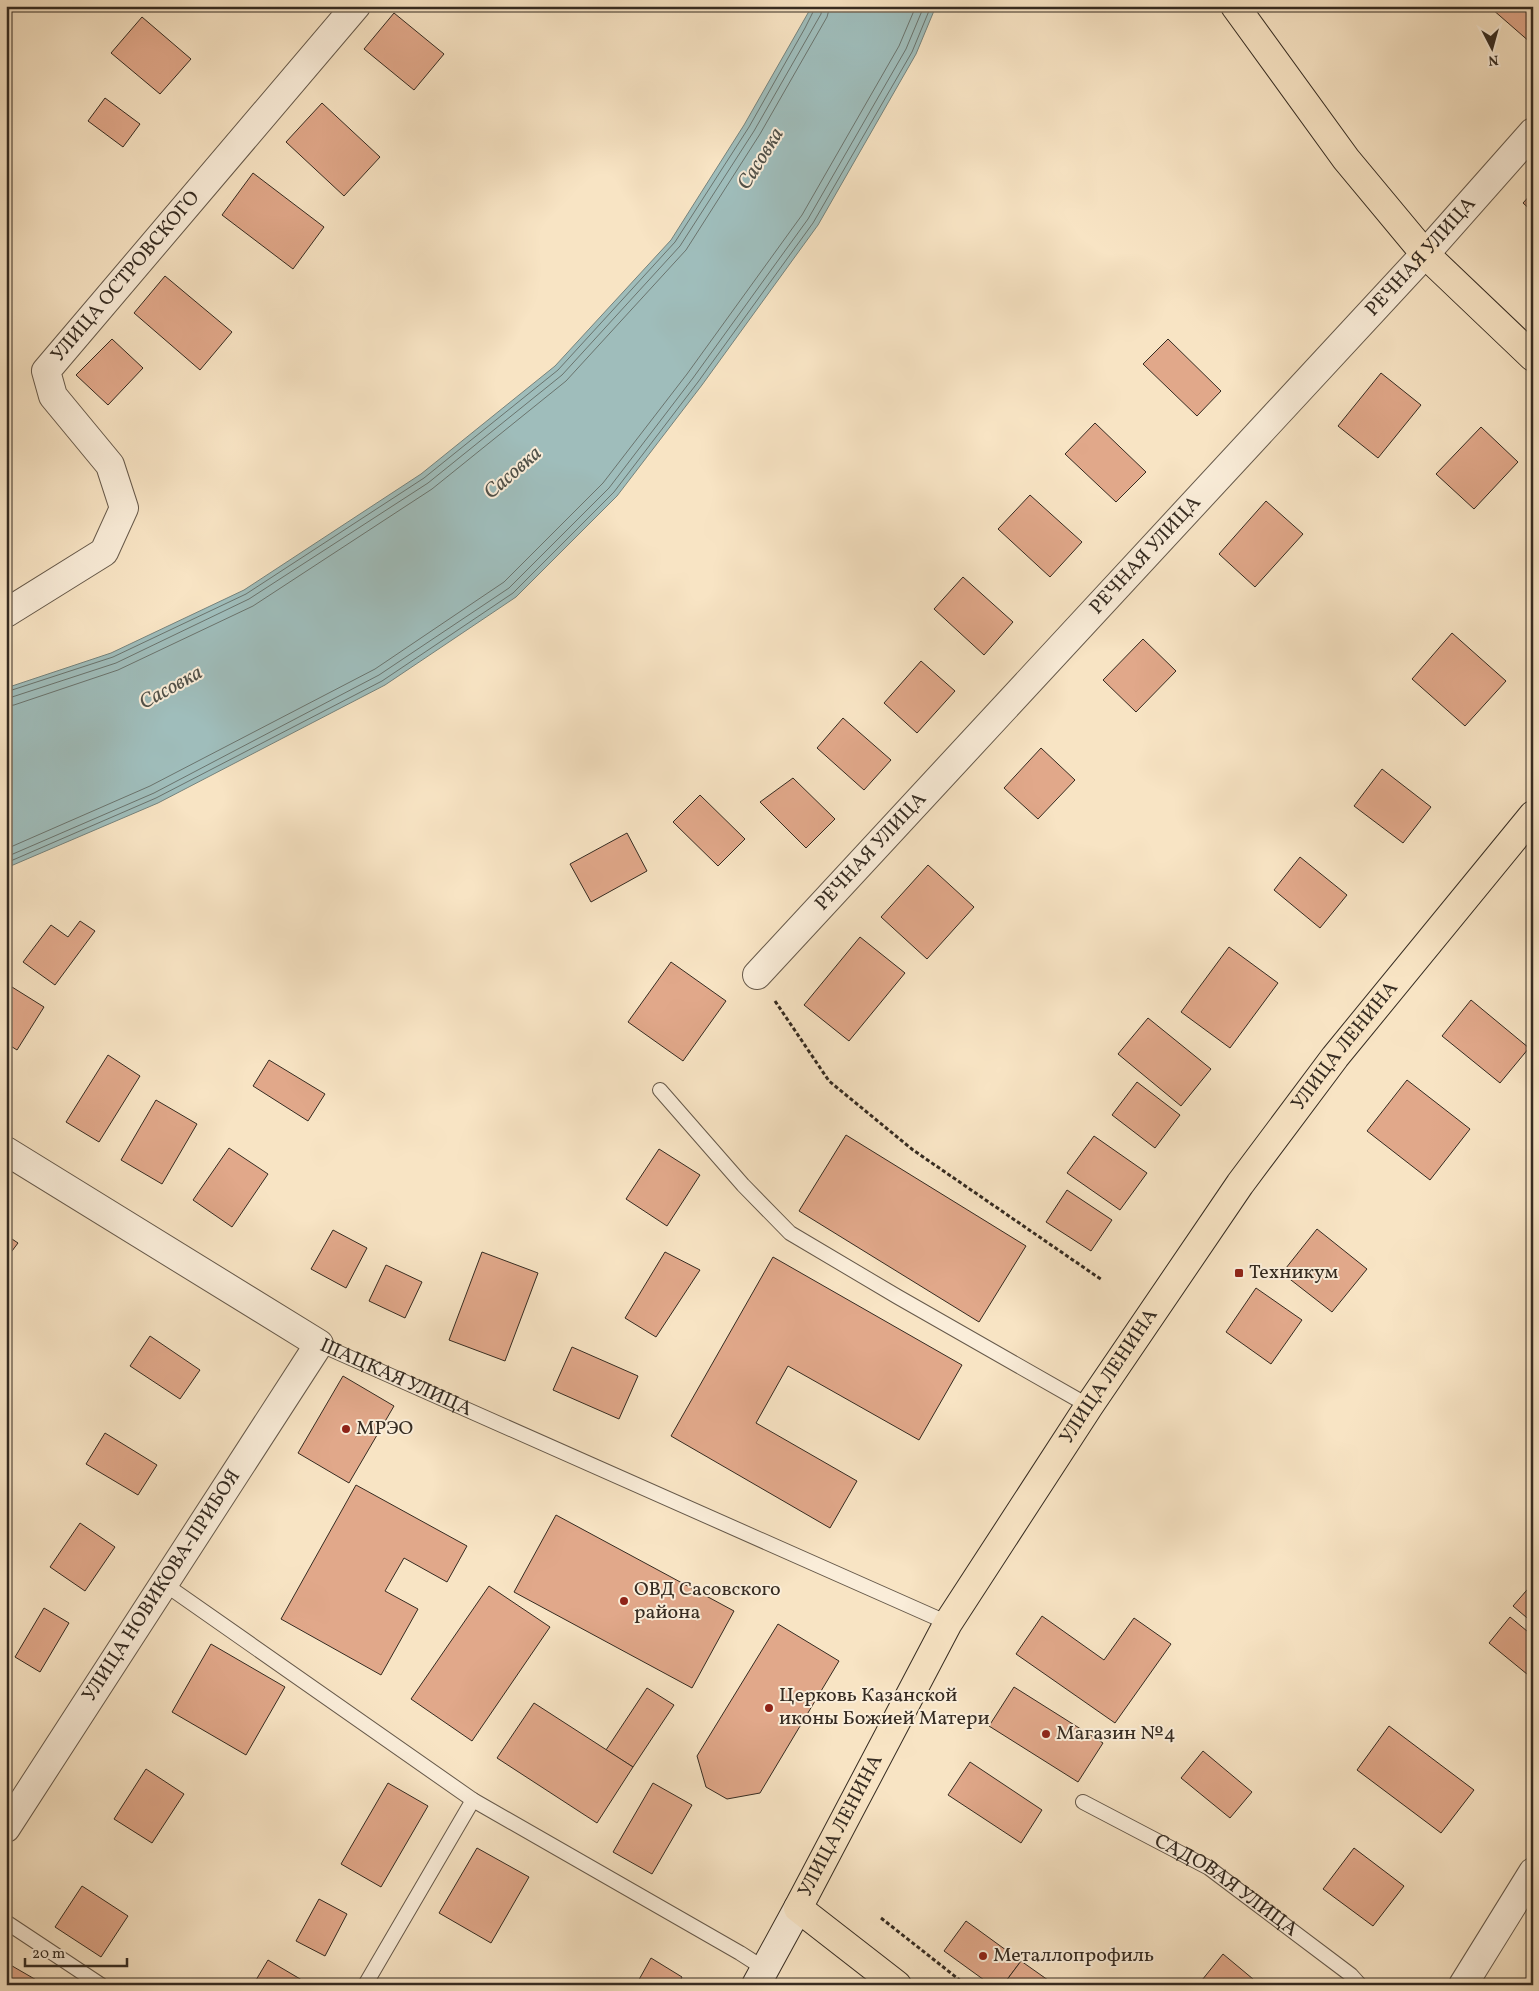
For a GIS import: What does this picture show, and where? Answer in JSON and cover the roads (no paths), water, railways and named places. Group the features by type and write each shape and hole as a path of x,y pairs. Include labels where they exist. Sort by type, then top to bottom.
{"main road":[{"path":"1235,6 1346,160 1425,254 1533,357"},
{"name":"УЛИЦА ЛЕНИНА","path":"798,1908 948,1623 1089,1406 1240,1184 1335,1057 1533,815"},
{"path":"798,1908 897,1985"}],"street":[{"name":"УЛИЦА ОСТРОВСКОГО","path":"6,612 104,552 124,508 110,465 53,396 46,371 356,6"},
{"name":"РЕЧНАЯ УЛИЦА","path":"757,974 1425,254 1533,132"},
{"name":"ШАЦКАЯ УЛИЦА","path":"6,1151 320,1344"},
{"name":"УЛИЦА НОВИКОВА-ПРИБОЯ","path":"6,1828 163,1583 320,1344"},
{"path":"1463,1985 1533,1872"},
{"name":"УЛИЦА ЛЕНИНА","path":"761,1977 798,1908"}],"lane":[{"path":"660,1090 743,1185 790,1233 1089,1406"},
{"name":"ШАЦКАЯ УЛИЦА","path":"320,1344 948,1623"},
{"path":"163,1583 473,1800 740,1953 761,1977"},
{"path":"365,1985 473,1800"},
{"name":"САДОВАЯ УЛИЦА","path":"1083,1802 1208,1868 1351,1975 1360,1985"},
{"path":"6,1922 101,1985"}],"water":[{"name":"Сасовка","path":"812,6 936,6 916,54 818,225 702,385 617,496 516,597 385,685 158,803 6,868 6,688 111,653 244,590 421,474 555,366 671,240 744,125"}],"place":[{"name":"Техникум","path":"1239,1273"},
{"name":"МРЭО","path":"346,1429"},
{"name":"ОВД Сасовского района","path":"624,1601"},
{"name":"Церковь Казанской иконы Божией Матери","path":"769,1708"},
{"name":"Магазин №4","path":"1046,1734"},
{"name":"Металлопрофиль","path":"983,1956"}]}
